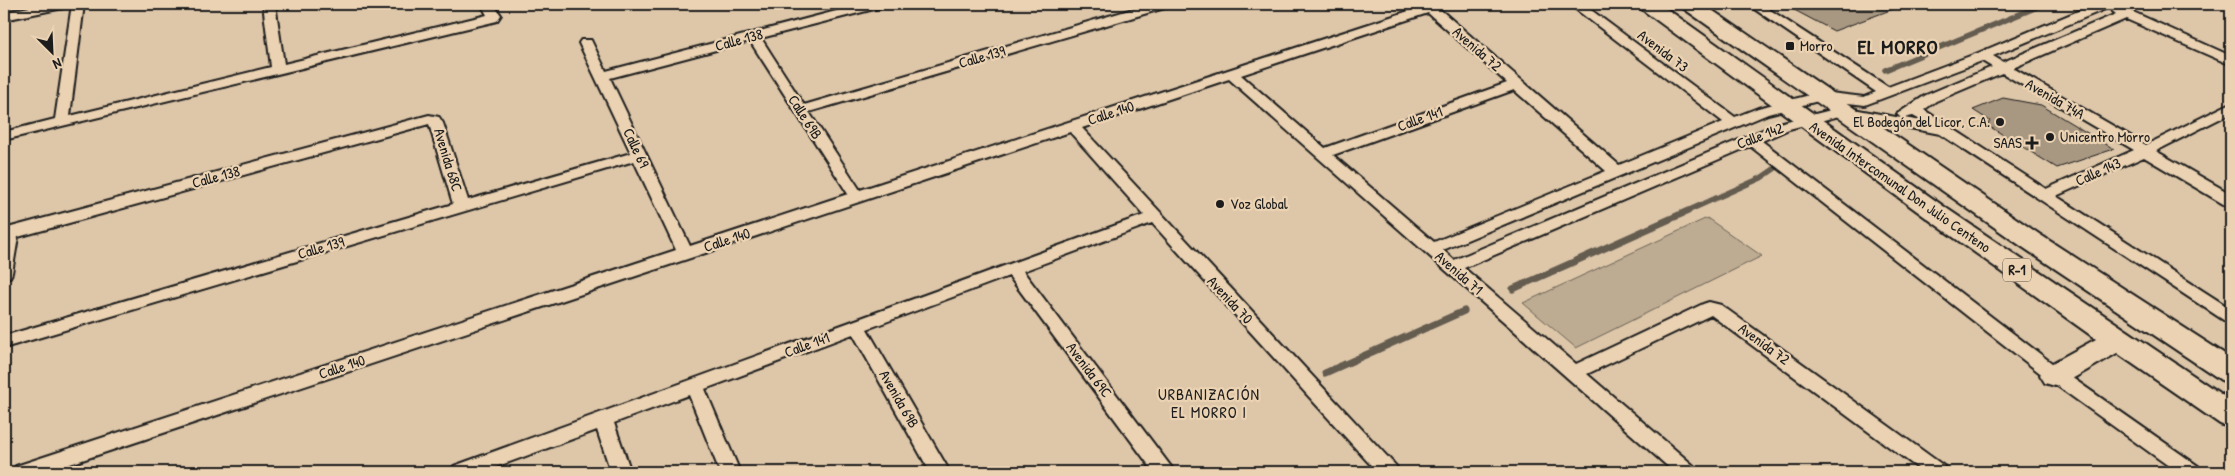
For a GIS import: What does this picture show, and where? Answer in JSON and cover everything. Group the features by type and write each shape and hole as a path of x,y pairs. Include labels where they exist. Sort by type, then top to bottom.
{"main road":[{"name":"Avenida Intercomunal Don Julio Centeno","path":"1647,4 1795,113 2117,340 2231,416"},
{"name":"Avenida Intercomunal Don Julio Centeno","path":"1690,4 2038,245 2231,372"},
{"path":"2055,375 2117,340"}],"street":[{"path":"4,16 62,4"},
{"path":"62,122 78,4"},
{"path":"269,4 278,70"},
{"path":"4,136 492,18 495,15 487,4"},
{"name":"Calle 138","path":"602,76 877,4"},
{"name":"Calle 139","path":"801,110 1131,8 1163,4"},
{"name":"Avenida 73","path":"1575,4 1733,124"},
{"path":"1753,4 1887,93"},
{"path":"2104,4 2231,61"},
{"name":"Calle 142","path":"1431,249 1618,173 1763,111 1795,113 1832,104 1866,101 1983,56 2104,4"},
{"name":"Calle 140","path":"23,472 1231,74 1428,6"},
{"name":"Avenida 72","path":"1428,6 1618,173"},
{"name":"Calle 142","path":"1452,267 1784,126 1795,113 1832,104 1890,118 1914,110 1931,98 2127,14"},
{"name":"Calle 69B","path":"753,36 857,197"},
{"name":"Calle 69","path":"586,43 686,254"},
{"name":"Avenida 74A","path":"1983,56 2231,201"},
{"name":"Avenida 71","path":"1231,74 1687,472"},
{"name":"Calle 141","path":"1322,154 1517,84"},
{"name":"Calle 143","path":"2045,195 2145,151 2231,107"},
{"path":"1914,110 2231,317"},
{"path":"1890,118 1944,130"},
{"name":"Calle 138","path":"7,234 428,119"},
{"name":"Avenida 68C","path":"428,119 436,122 462,207"},
{"name":"Avenida 70","path":"1072,126 1153,217 1389,472"},
{"path":"1751,139 2055,375 2190,472"},
{"name":"Calle 139","path":"4,342 639,154"},
{"name":"Calle 141","path":"461,472 1153,217"},
{"path":"4,272 7,234"},
{"name":"Avenida 69C","path":"1012,269 1165,472"},
{"name":"Avenida 72","path":"1574,373 1709,308 1715,309 1937,472"},
{"name":"Avenida 69B","path":"857,326 940,472"},
{"path":"694,386 730,472"},
{"path":"603,420 621,472"}],"shaded area":[{"path":"1707,218 1762,256 1576,348 1523,303"}],"building":[{"path":"1783,4 1903,4 1904,5 1834,31"},
{"name":"Unicentro Morro","path":"2003,98 2041,105 2114,149 2057,168 1987,125 1990,121 1973,110"}],"waterway":[{"path":"1885,70 2044,4"},
{"path":"1685,212 1761,178 1777,167"},
{"path":"1513,289 1688,211"},
{"path":"1325,373 1464,311"}],"place":[{"name":"Morro","path":"1790,46"},
{"name":"El Bodegón del Licor, C.A.","path":"2000,122"},
{"name":"Unicentro Morro","path":"2050,137"},
{"name":"SAAS","path":"2032,143"},
{"name":"Voz Global","path":"1220,204"}],"district":[{"name":"EL MORRO","path":"1898,47"},
{"name":"URBANIZACIÓN EL MORRO I","path":"1209,403"}]}
